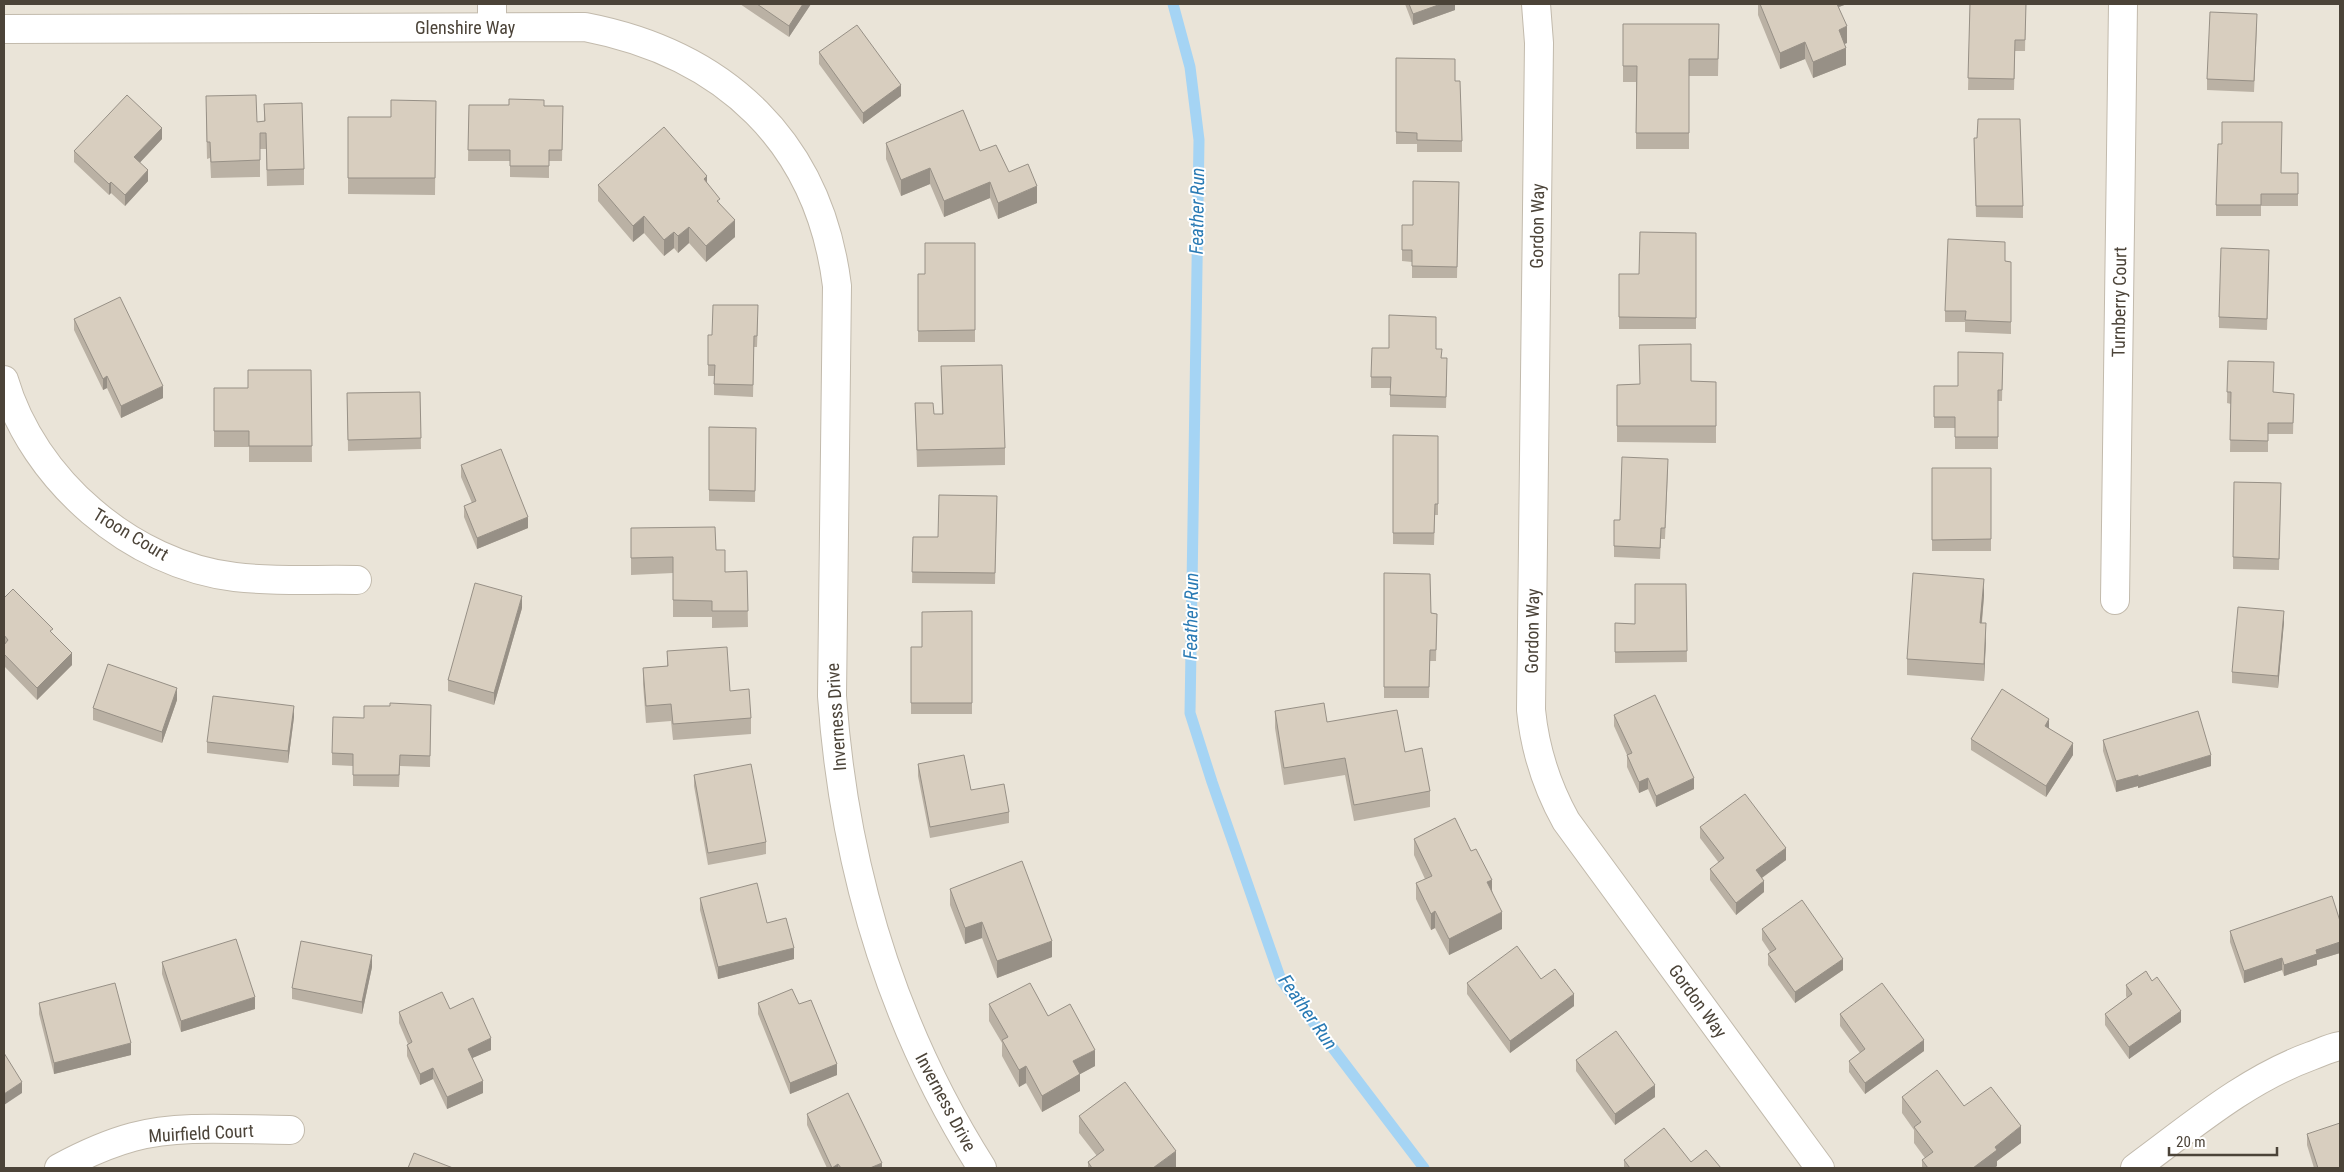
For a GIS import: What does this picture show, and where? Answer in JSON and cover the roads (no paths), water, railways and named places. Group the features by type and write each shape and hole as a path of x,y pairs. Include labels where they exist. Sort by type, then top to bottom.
{"street":[{"name":"Gordon Way","path":"1536,4 1540,43 1532,710 1535,739 1541,766 1566,821 1820,1168"},
{"name":"Turnberry Court","path":"2115,600 2123,4"},
{"name":"Glenshire Way","path":"4,29 492,16 585,27 620,34 669,51 714,76 754,110 777,135 796,162 811,192 828,238"},
{"name":"Inverness Drive","path":"828,238 836,286 837,319 832,696 838,763 848,830 871,927 893,992 919,1054 949,1113 982,1168"},
{"name":"Troon Court","path":"4,380 26,432 65,487 101,520 157,554 203,571 236,577 357,580"},
{"path":"2135,1168 2251,1083 2297,1060 2329,1048 2340,1046"},
{"name":"Muirfield Court","path":"59,1168 103,1146 135,1136 185,1130 290,1130"}],"waterway":[{"name":"Feather Run","path":"1173,4 1190,67 1199,140 1190,713 1281,980 1424,1168"}]}
